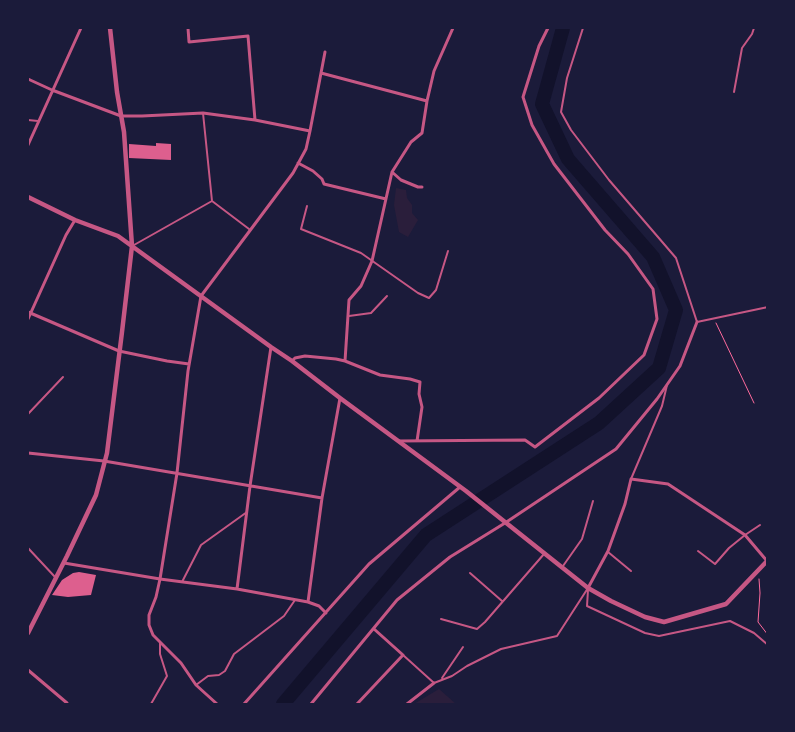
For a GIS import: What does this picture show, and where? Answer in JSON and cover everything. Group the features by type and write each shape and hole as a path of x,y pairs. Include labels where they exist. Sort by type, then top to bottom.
{"street":[{"path":"28,145 82,28"},
{"path":"28,633 64,563 96,494 106,453 132,246 124,132 110,28"},
{"path":"188,28 189,42 248,36 255,120"},
{"path":"345,361 349,300 361,286 372,261 392,172 411,142 422,133 434,71 453,28"},
{"path":"397,441 525,440 535,447 599,398 644,355 657,319 653,288 628,254 605,230 554,164 532,126 523,97 538,46 548,28"},
{"path":"217,704 196,684 181,662 152,635 149,625 149,615 160,579 177,473 189,364 201,296 293,173 306,149 325,52"},
{"path":"321,73 427,101"},
{"path":"28,79 121,116 203,113 310,130"},
{"path":"298,163 322,179 324,184 386,199"},
{"path":"392,172 402,180 422,187"},
{"path":"28,197 75,220 118,236 292,361 466,491 588,588 609,600 645,617 664,622 726,604 767,561 745,535 668,484 631,479 608,551 588,588"},
{"path":"28,320 29,312 75,220"},
{"path":"29,312 119,351 189,364"},
{"path":"313,704 398,600 450,557 616,449 657,399 680,366 697,322"},
{"path":"237,589 246,512 271,347"},
{"path":"292,361 295,358 305,356 345,361 380,375 420,382 419,394 422,407 417,441"},
{"path":"308,602 322,498 340,398"},
{"path":"28,453 104,461 322,498"},
{"path":"244,704 369,564 460,487"},
{"path":"64,563 160,579 237,589 308,602 319,606 326,613"},
{"path":"357,704 403,654 374,629"},
{"path":"28,670 67,704"},
{"path":"407,704 434,683"}],"lane":[{"path":"583,28 567,78 561,112 571,130 609,180 676,258 697,322 768,307"},
{"path":"734,92 742,48 754,28"},
{"path":"203,113 212,201 250,230"},
{"path":"28,120 38,121"},
{"path":"132,246 212,201"},
{"path":"307,206 301,230 361,253 428,298 436,290 448,251"},
{"path":"348,317 371,313 386,296"},
{"path":"28,414 63,377"},
{"path":"631,479 662,406 668,383"},
{"path":"562,568 582,539 593,501"},
{"path":"182,582 201,545 246,512"},
{"path":"698,551 715,564 723,553 760,525"},
{"path":"28,548 56,578"},
{"path":"608,551 631,571"},
{"path":"441,619 477,629 544,553"},
{"path":"470,573 502,602"},
{"path":"588,588 587,606 645,633 659,636 730,621 754,633 768,645"},
{"path":"403,654 434,683 452,676 500,649 557,636 588,588"},
{"path":"196,684 208,676 219,674 226,670 234,654 284,616 295,600"},
{"path":"151,704 168,676 160,654 160,643"},
{"path":"442,680 463,647"}],"path":[{"path":"714,318 754,403"},
{"path":"759,570 758,622 768,635"}],"shaded area":[{"path":"396,188 406,190 407,198 412,205 412,213 418,220 408,237 399,232 394,205"},
{"path":"439,689 456,704 414,704"}],"building":[{"path":"156,143 171,144 171,160 129,158 129,144 156,146"},
{"path":"79,572 96,575 91,595 68,597 52,595 62,580 73,573"}],"waterway":[{"path":"283,704 426,535 599,423 659,368 676,310 653,257 568,159 542,104 563,28"}]}
